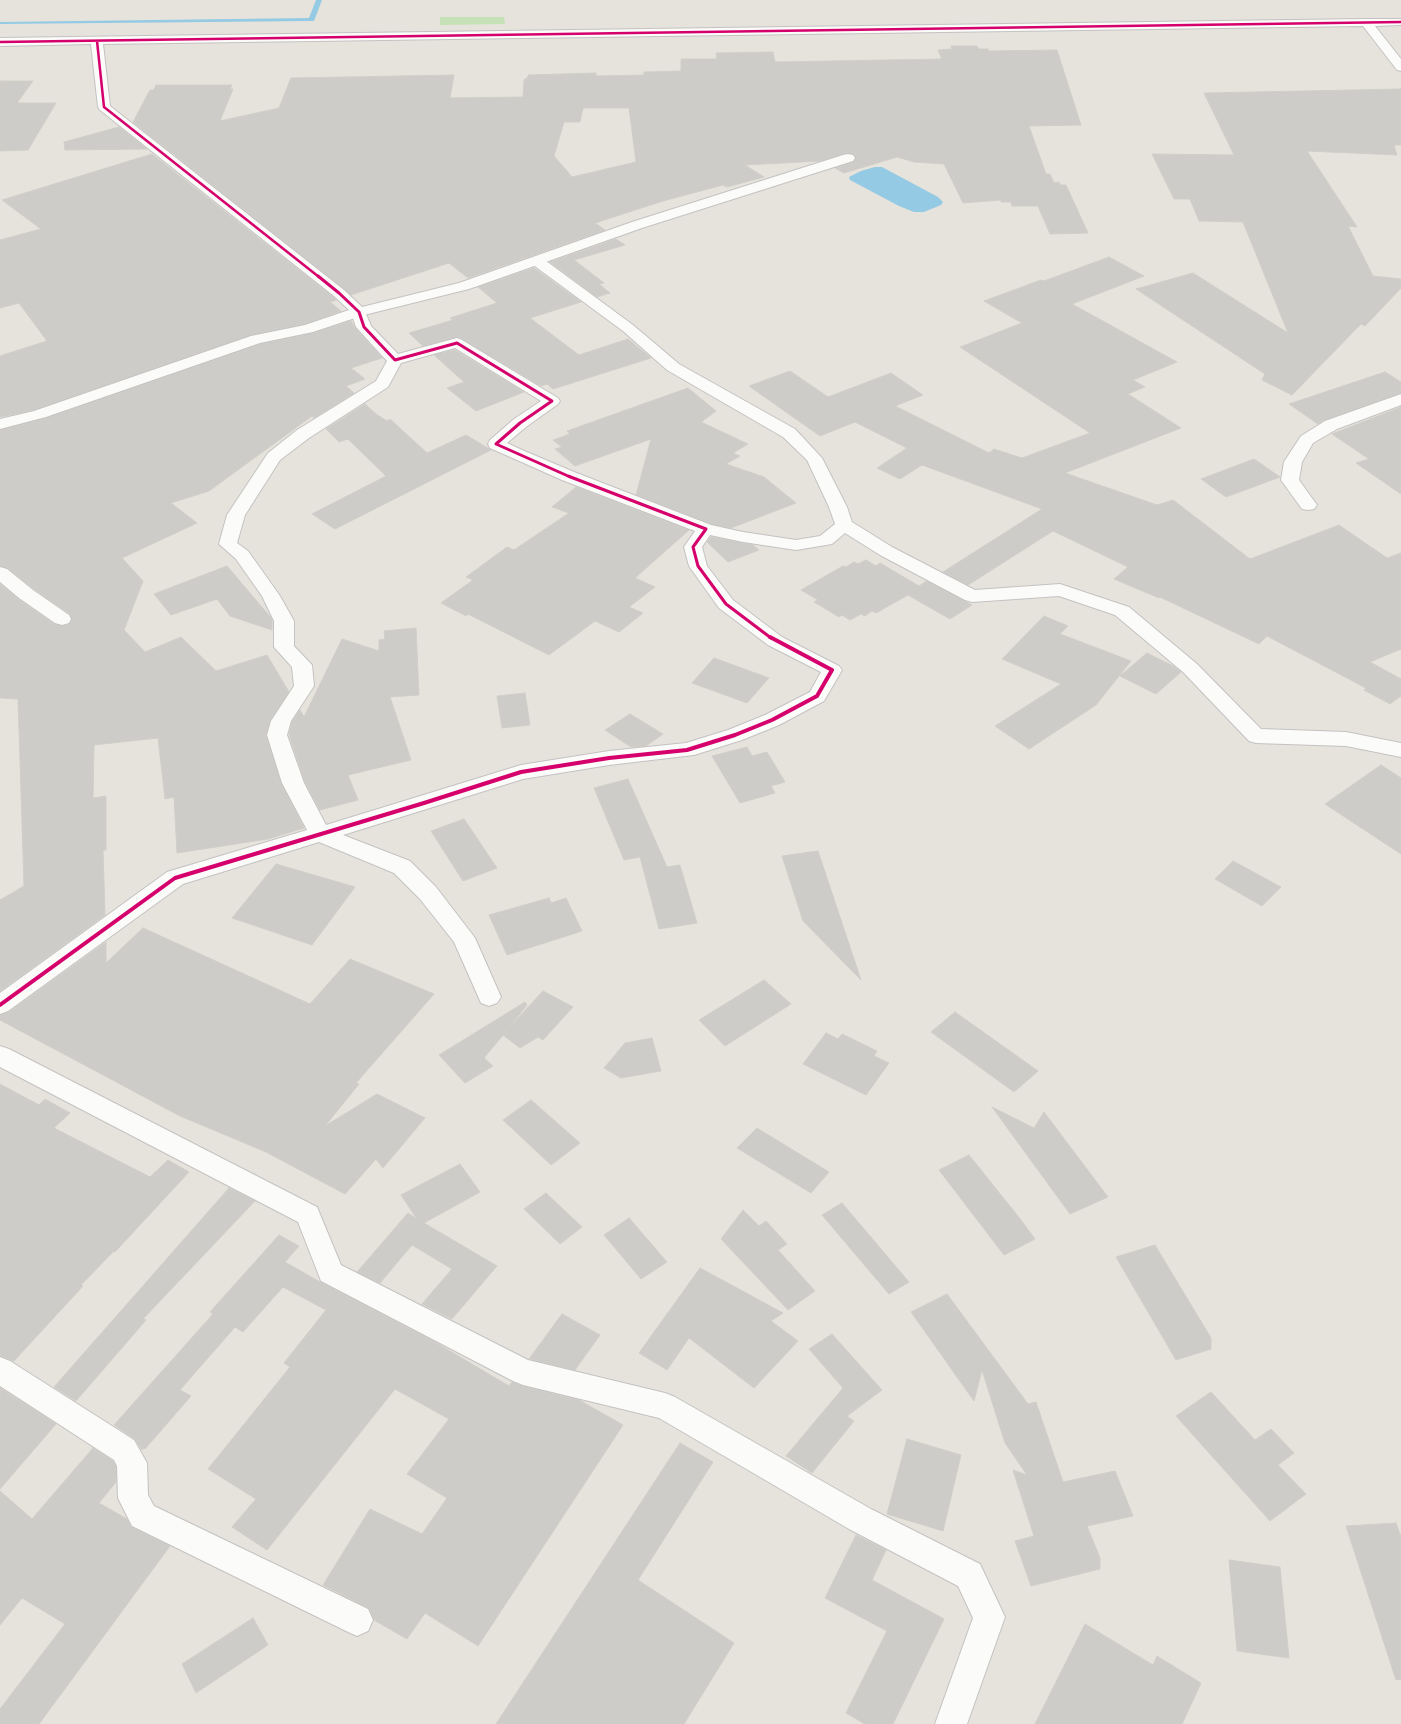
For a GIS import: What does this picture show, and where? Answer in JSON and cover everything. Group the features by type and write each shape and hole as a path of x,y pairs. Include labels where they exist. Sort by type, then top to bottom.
{"street":[{"path":"1366,22 1401,67"},
{"path":"0,42 1401,22"},
{"path":"98,41 104,107 339,292 359,312 364,327 395,360"},
{"path":"0,424 40,414 256,339 308,329 359,312 464,286 637,225 848,158"},
{"path":"537,260 628,328 673,367 789,433 814,458 838,507 844,525 886,551 972,596 1060,590 1122,611 1190,668 1256,736 1346,739 1401,750"},
{"path":"489,997 464,938 428,893 402,867 320,834 293,783 277,735 281,721 304,686 302,665 284,647 284,620 271,596 242,555 228,544 236,515 274,457 303,434 382,384 395,360 457,343 552,401 520,423 496,444 516,454 568,476 706,529 743,537 796,545 826,540 844,525"},
{"path":"1308,505 1290,480 1293,462 1307,440 1331,424 1401,399"},
{"path":"0,1005 175,878 521,772 609,758 687,750 735,735 772,720 817,696 832,670 775,641 726,604 698,566 693,548 706,529"},
{"path":"0,573 26,594 62,619"},
{"path":"0,1056 308,1215 331,1272 523,1372 665,1406 860,1519 969,1575 989,1617 952,1724"},
{"path":"0,1370 124,1450 132,1464 133,1498 143,1516 357,1620"}],"green space":[{"path":"440,17 504,17 505,24 440,25"}],"water":[{"path":"316,0 322,0 314,21 0,24 0,22 309,18"},
{"path":"875,167 882,167 938,197 943,202 941,205 924,212 914,212 899,206 850,180 849,177 861,171"}],"building":[{"path":"951,46 977,46 979,49 988,49 989,51 1057,50 1081,125 1029,126 1046,174 1050,174 1054,183 1059,182 1060,185 1066,185 1088,233 1050,234 1038,206 1012,206 1011,202 1001,202 1001,200 963,203 944,164 914,162 897,157 844,173 835,168 853,162 856,159 854,154 848,153 820,161 745,165 764,177 727,187 723,185 663,201 595,223 605,230 468,278 449,263 351,295 133,122 150,90 154,90 156,85 232,85 230,89 233,89 220,121 279,108 291,78 454,75 450,98 523,97 524,80 528,77 528,75 596,73 596,76 644,75 644,72 681,71 681,59 717,59 716,53 773,52 775,62 942,59 938,50 952,49","holes":["583,108 629,108 636,162 572,177 554,156 564,122 580,122"]},
{"path":"0,81 33,81 17,103 56,103 28,150 0,151"},
{"path":"1401,89 1401,145 1394,145 1397,155 1307,151 1357,227 1348,226 1373,276 1401,279 1401,288 1365,326 1361,324 1292,395 1262,380 1265,374 1136,289 1193,273 1288,333 1243,222 1199,221 1190,199 1174,199 1152,154 1234,155 1204,93"},
{"path":"119,127 147,149 65,150 64,142"},
{"path":"152,154 333,297 336,300 330,302 341,311 305,324 251,335 34,410 0,417 0,356 47,341 19,303 0,308 0,240 41,229 2,200"},
{"path":"616,239 625,245 574,260 604,283 599,284 610,293 597,297 550,262"},
{"path":"1109,257 1144,276 1072,304 1177,362 1133,380 1145,387 1128,394 1181,428 1065,473 1157,505 1173,500 1250,559 1339,525 1387,558 1401,553 1401,649 1370,662 1401,679 1401,696 1390,704 1364,690 1366,688 1267,636 1259,644 1160,597 1159,598 1114,579 1128,567 1053,531 968,585 943,572 1042,509 922,465 900,479 877,468 907,448 855,422 820,436 749,386 790,371 828,397 891,373 923,395 895,406 989,453 994,449 1022,458 1090,433 960,347 1022,323 984,301"},
{"path":"534,268 581,302 530,318 579,355 628,339 651,358 553,389 547,384 541,386 458,337 423,346 409,333 453,320 450,318 497,303 478,287"},
{"path":"351,321 355,328 382,358 351,368 365,379 346,386 354,393 314,418 312,416 209,491 171,503 197,523 122,558 143,581 124,630 145,652 181,637 216,671 267,655 289,692 270,720 266,735 281,783 304,828 268,839 177,853 174,797 165,799 158,738 94,745 93,798 106,796 106,850 103,850 105,915 0,991 0,900 24,886 18,699 0,698 0,584 18,599 54,624 62,626 69,624 72,620 70,614 34,589 8,568 0,566 0,430 46,418 260,344 313,333"},
{"path":"455,350 524,392 476,411 447,388 464,382 434,355"},
{"path":"1385,372 1401,382 1401,393 1324,420 1318,424 1289,404"},
{"path":"688,388 716,411 701,422 748,444 733,453 740,456 726,464 764,477 796,503 731,528 711,524 636,495 651,439 575,466 555,449 562,447 553,440 570,434 567,431"},
{"path":"365,404 387,421 390,419 427,453 466,435 491,450 335,529 312,514 386,476 348,439 339,442 326,429"},
{"path":"1401,407 1401,494 1356,463 1369,459 1332,434"},
{"path":"1254,459 1280,477 1226,497 1201,479"},
{"path":"576,487 689,530 635,578 655,587 629,607 643,613 619,632 595,621 549,655 468,614 466,616 441,603 473,580 466,577 507,547 514,550 569,513 552,507"},
{"path":"711,537 753,545 759,550 728,562 707,542"},
{"path":"866,560 876,566 880,563 919,586 927,581 972,605 950,619 908,595 876,613 872,611 865,616 861,614 850,620 842,615 839,617 814,602 818,600 801,590 843,566 846,567 854,562 858,564"},
{"path":"227,566 272,619 272,630 230,616 217,599 171,615 154,594"},
{"path":"1044,616 1068,626 1060,634 1131,661 1096,705 1029,749 995,726 1061,684 1002,659"},
{"path":"416,628 419,695 390,697 411,760 348,775 358,800 320,810 305,782 289,735 292,722 300,710 304,717 342,639 379,651 379,640 385,639 384,631"},
{"path":"1147,653 1173,666 1181,672 1156,694 1120,676"},
{"path":"714,658 769,678 747,703 692,683"},
{"path":"525,693 530,725 502,728 497,696"},
{"path":"630,714 663,734 646,746 631,747 605,730"},
{"path":"747,747 752,756 767,752 785,782 771,786 775,793 740,803 712,756"},
{"path":"1381,765 1401,778 1401,854 1325,804"},
{"path":"628,779 667,867 680,865 697,923 659,929 640,857 624,860 594,788"},
{"path":"464,819 497,868 463,881 431,831"},
{"path":"818,851 861,980 803,921 782,856"},
{"path":"1233,861 1281,887 1262,906 1215,879"},
{"path":"276,864 355,887 312,945 232,918"},
{"path":"549,898 551,903 566,898 582,931 507,955 489,915"},
{"path":"143,928 310,1004 350,959 434,994 356,1083 359,1084 325,1126 377,1094 425,1118 383,1168 376,1159 345,1194 266,1152 180,1116 0,1020 0,1015 9,1012 106,942 106,963"},
{"path":"764,980 791,1004 725,1046 699,1020"},
{"path":"543,991 573,1007 543,1040 538,1037 520,1048 503,1035 484,1058 493,1066 465,1083 439,1055 525,1002 527,1005 506,1031"},
{"path":"955,1012 1038,1071 1014,1092 931,1032"},
{"path":"826,1033 838,1039 842,1034 877,1051 874,1056 889,1063 866,1095 803,1064"},
{"path":"652,1038 661,1071 621,1078 604,1068 625,1043"},
{"path":"0,1084 39,1105 45,1099 70,1113 54,1128 150,1177 168,1160 189,1172 115,1252 114,1251 81,1285 83,1286 14,1361 0,1356"},
{"path":"531,1100 580,1143 551,1165 503,1120"},
{"path":"992,1107 1034,1128 1044,1112 1108,1197 1070,1214"},
{"path":"757,1128 829,1172 811,1193 737,1148"},
{"path":"969,1155 1035,1239 1004,1255 939,1170"},
{"path":"460,1164 480,1192 424,1223 497,1266 452,1319 422,1304 452,1269 412,1245 380,1283 357,1272 408,1213 417,1219 401,1195"},
{"path":"229,1188 255,1201 143,1319 146,1320 76,1401 54,1387"},
{"path":"546,1193 582,1227 560,1244 524,1209"},
{"path":"842,1203 909,1282 889,1294 822,1215"},
{"path":"743,1210 759,1226 766,1221 787,1244 778,1250 815,1291 788,1310 721,1239"},
{"path":"629,1218 667,1262 641,1279 604,1235"},
{"path":"279,1235 299,1246 285,1262 320,1282 433,1341 509,1386 512,1382 579,1400 623,1425 478,1646 425,1613 407,1639 374,1620 369,1608 323,1585 370,1509 422,1534 447,1498 407,1474 449,1419 395,1389 267,1550 232,1527 256,1499 208,1469 290,1367 284,1363 326,1310 283,1287 243,1332 235,1327 180,1390 191,1396 145,1449 144,1448 142,1450 135,1439 114,1425 213,1314 210,1312"},
{"path":"1155,1245 1211,1338 1211,1349 1176,1360 1116,1257"},
{"path":"700,1268 783,1313 771,1321 798,1341 754,1388 689,1338 667,1370 639,1353"},
{"path":"947,1294 1028,1404 1036,1402 1063,1482 1115,1471 1133,1516 1087,1526 1100,1558 1100,1569 1031,1586 1015,1541 1034,1536 1013,1470 1027,1475 1005,1443 982,1370 974,1401 911,1312"},
{"path":"562,1314 600,1335 575,1370 529,1359"},
{"path":"832,1334 882,1390 847,1416 854,1421 812,1473 786,1456 843,1388 809,1349"},
{"path":"0,1388 56,1424 0,1489"},
{"path":"1211,1392 1255,1440 1271,1429 1294,1453 1278,1465 1306,1494 1270,1521 1176,1416"},
{"path":"907,1439 961,1455 943,1531 887,1514"},
{"path":"680,1443 713,1462 638,1580 734,1643 684,1724 496,1724"},
{"path":"93,1448 113,1461 116,1466 116,1482 99,1503 127,1519 131,1527 170,1546 39,1724 0,1724 0,1709 65,1624 22,1598 0,1625 0,1491 32,1519"},
{"path":"1396,1523 1401,1537 1401,1679 1396,1680 1346,1526"},
{"path":"856,1535 886,1550 872,1580 944,1619 893,1724 865,1724 846,1713 887,1631 825,1598"},
{"path":"1229,1560 1280,1567 1289,1658 1237,1651"},
{"path":"253,1618 268,1645 196,1693 182,1664"},
{"path":"1085,1624 1153,1665 1157,1656 1201,1683 1182,1724 1035,1724"}],"cycle path":[{"path":"0,42 1401,22"},
{"path":"0,1005 175,878 424,803 521,772 609,758 687,750 735,735 772,720 817,696 832,670 775,641 726,604 698,566 693,547 706,529 568,476 496,444 520,423 552,401 457,343 395,360 364,327 359,312 339,293 104,107 97,41"}]}
